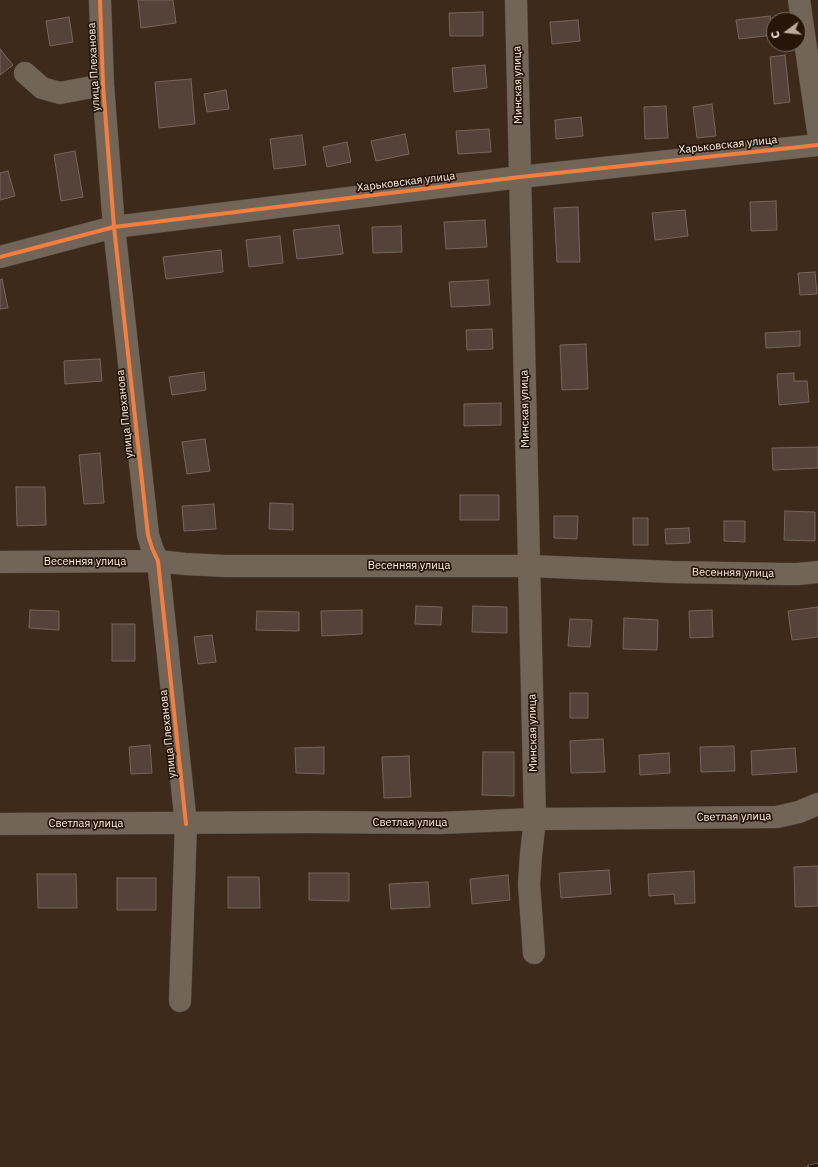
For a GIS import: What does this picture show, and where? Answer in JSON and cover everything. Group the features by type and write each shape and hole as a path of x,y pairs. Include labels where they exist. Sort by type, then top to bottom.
{"street":[{"name":"улица Плеханова","path":"100,0 103,85 114,228 148,535 158,561 186,824 180,1001"},
{"name":"Минская улица","path":"516,0 535,819 529,884 534,953"},
{"path":"799,0 818,131"},
{"path":"25,73 42,88 60,93 103,85"},
{"name":"Харьковская улица","path":"0,257 114,228 520,178 818,144"},
{"name":"Весенняя улица","path":"0,562 158,561 226,566 529,566 672,572 798,574 818,572"},
{"name":"Светлая улица","path":"0,824 310,822 439,823 535,819 776,817 799,812 818,804"}],"building":[{"path":"138,0 173,0 176,23 141,28"},
{"path":"483,12 483,36 450,36 449,13"},
{"path":"766,16 766,36 739,39 736,20"},
{"path":"69,17 73,42 50,46 46,21"},
{"path":"578,20 580,41 552,44 550,22"},
{"path":"0,49 13,65 0,75"},
{"path":"785,55 790,102 774,104 770,57"},
{"path":"485,65 487,88 454,92 452,68"},
{"path":"191,79 195,124 159,128 155,82"},
{"path":"226,90 229,109 207,112 204,94"},
{"path":"712,104 716,136 697,138 693,107"},
{"path":"666,106 668,138 645,139 644,107"},
{"path":"581,117 583,136 556,139 555,120"},
{"path":"489,129 491,152 458,154 456,131"},
{"path":"405,134 409,154 376,161 371,141"},
{"path":"302,135 306,165 274,169 270,139"},
{"path":"347,142 351,162 327,167 323,147"},
{"path":"75,151 83,197 61,201 54,155"},
{"path":"8,171 15,196 0,200 0,173"},
{"path":"776,201 777,230 751,231 750,202"},
{"path":"578,207 580,262 557,262 554,208"},
{"path":"685,210 688,236 655,240 652,213"},
{"path":"485,220 487,247 446,249 444,222"},
{"path":"339,225 343,254 297,259 293,230"},
{"path":"401,226 402,252 373,253 372,227"},
{"path":"280,236 283,263 249,267 246,240"},
{"path":"221,250 223,272 166,279 163,257"},
{"path":"815,272 817,294 800,295 798,273"},
{"path":"2,279 8,308 0,309 0,280"},
{"path":"488,280 490,305 451,307 449,282"},
{"path":"492,329 493,349 467,350 466,330"},
{"path":"800,331 800,346 766,348 765,333"},
{"path":"586,344 588,389 562,390 560,345"},
{"path":"100,359 102,381 65,384 64,361"},
{"path":"204,372 206,390 172,395 169,377"},
{"path":"794,373 794,381 807,381 809,402 779,405 777,374"},
{"path":"501,403 501,425 464,426 464,404"},
{"path":"205,439 210,471 187,474 182,442"},
{"path":"818,447 818,468 773,470 772,448"},
{"path":"100,453 104,503 84,504 79,455"},
{"path":"16,487 45,487 46,525 17,526"},
{"path":"460,495 499,495 499,520 460,520"},
{"path":"270,503 293,504 293,530 269,529"},
{"path":"214,504 216,529 184,531 182,506"},
{"path":"785,511 815,512 815,541 784,540"},
{"path":"554,516 578,516 577,539 554,538"},
{"path":"633,518 648,518 648,545 633,545"},
{"path":"724,521 745,521 745,542 724,541"},
{"path":"689,528 690,543 666,544 665,529"},
{"path":"416,606 442,607 441,625 415,624"},
{"path":"473,606 507,607 507,633 472,632"},
{"path":"818,607 818,637 792,640 788,611"},
{"path":"30,610 59,611 59,630 29,628"},
{"path":"362,610 362,634 322,636 321,611"},
{"path":"712,610 713,637 690,638 689,611"},
{"path":"257,611 299,612 299,631 256,630"},
{"path":"624,618 658,620 657,650 623,649"},
{"path":"570,619 592,620 590,647 568,646"},
{"path":"112,624 135,624 135,661 112,661"},
{"path":"212,635 216,662 198,664 194,637"},
{"path":"570,693 588,693 588,718 570,718"},
{"path":"603,739 605,772 571,773 570,741"},
{"path":"150,745 152,773 131,774 129,747"},
{"path":"734,746 735,771 701,772 700,747"},
{"path":"324,747 324,774 296,773 295,748"},
{"path":"795,748 797,772 752,775 751,751"},
{"path":"483,752 514,752 514,796 482,795"},
{"path":"669,753 670,773 640,775 639,755"},
{"path":"409,756 411,797 384,798 382,757"},
{"path":"818,866 818,906 795,907 794,867"},
{"path":"609,870 611,894 561,898 559,873"},
{"path":"694,871 695,903 675,904 674,894 649,896 648,874"},
{"path":"309,873 349,873 349,901 309,900"},
{"path":"37,874 76,874 77,908 38,908"},
{"path":"508,875 510,900 472,904 470,879"},
{"path":"228,877 259,877 260,908 228,908"},
{"path":"117,878 156,878 156,910 117,910"},
{"path":"428,882 430,907 391,909 389,884"}],"railway":[{"path":"809,1167 818,1165"}],"cycle path":[{"path":"100,0 103,85 114,227 148,535 158,561 186,824"},
{"path":"0,257 114,227 520,177 818,145"}]}
